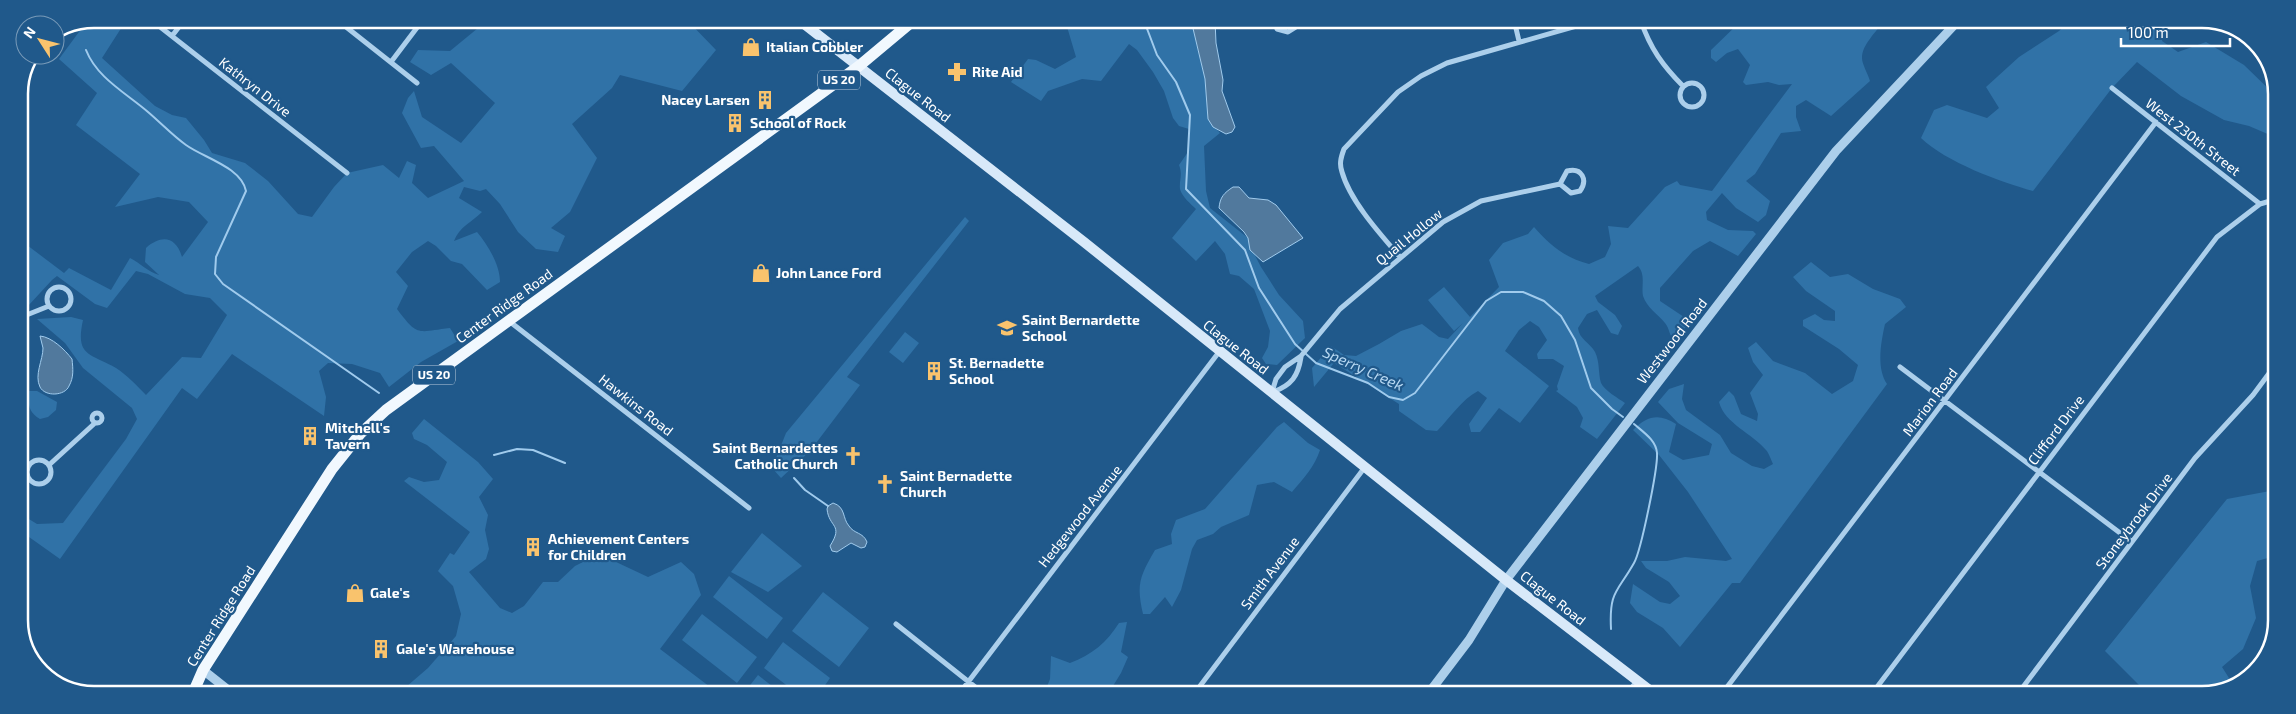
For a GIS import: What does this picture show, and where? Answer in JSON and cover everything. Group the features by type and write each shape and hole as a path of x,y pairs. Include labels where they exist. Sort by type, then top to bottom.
{"main road":[{"name":"Clague Road","path":"808,27 1095,251 1506,580 1645,686"},
{"name":"Center Ridge Road","path":"196,686 202,670 332,469 355,440 386,410 859,66 906,27"}],"street":[{"name":"Kathryn Drive","path":"160,27 347,173"},
{"path":"172,36 179,27"},
{"path":"346,27 417,83"},
{"path":"391,62 418,27"},
{"path":"1276,27 1277,29 1288,32 1296,27"},
{"path":"1516,27 1519,41"},
{"path":"1400,257 1370,221 1347,184 1341,171 1340,159 1344,149 1398,92 1421,76 1448,63 1572,27"},
{"path":"1643,27 1648,42 1660,62 1683,86"},
{"name":"Westwood Road","path":"1434,686 1469,640 1506,580 1836,151 1952,27"},
{"path":"1690,83 1700,86 1704,93 1702,101 1696,106 1683,104 1680,95 1683,86 1690,83"},
{"name":"West 230th Street","path":"2112,88 2260,204"},
{"name":"Marion Road","path":"1728,686 2156,122"},
{"name":"Quail Hollow","path":"1272,392 1276,379 1285,367 1308,349 1340,309 1444,222 1481,201 1560,184 1572,193 1580,191 1584,185 1584,178 1580,172 1573,169 1567,171 1560,184"},
{"name":"Clifford Drive","path":"1879,686 2217,237 2260,204 2268,202"},
{"path":"58,287 68,291 71,301 66,310 54,311 49,306 46,299 50,291 58,287"},
{"path":"28,314 49,306"},
{"name":"Hawkins Road","path":"509,321 749,508"},
{"name":"Hedgewood Avenue","path":"965,686 1219,352"},
{"name":"Quail Hollow","path":"1272,392 1287,387 1299,370 1301,356"},
{"path":"1900,367 2132,542"},
{"name":"Stoneybrook Drive","path":"2023,686 2196,458 2253,395 2268,375"},
{"path":"49,465 95,423"},
{"path":"28,465 35,460 44,460 49,465 51,475 49,480 41,484 34,484 28,477"},
{"name":"Smith Avenue","path":"1200,686 1365,466"},
{"path":"896,624 975,686"},
{"path":"202,670 223,686"},
{"path":"1632,686 1637,680"}],"shaded area":[{"path":"122,27 102,58 155,106 172,115 186,118 212,153 245,163 268,181 298,214 312,217 347,173 383,165 399,178 407,161 416,165 412,183 428,198 464,181 434,146 421,148 402,113 408,98 414,91 422,117 461,143 495,103 451,63 431,75 410,62 418,50 450,51 479,27 694,27 716,50 682,91 620,75 612,88 572,124 597,158 570,212 551,228 565,236 558,252 536,249 518,232 500,204 486,189 480,191 464,187 459,198 482,212 462,228 454,241 477,232 493,255 500,282 487,290 462,264 451,261 428,241 412,252 396,272 408,286 397,309 410,324 419,331 450,328 458,341 421,362 389,387 380,373 352,364 328,363 319,371 326,397 324,416 232,354 197,399 182,388 60,559 29,537 28,538 28,518 37,524 63,523 126,439 137,419 132,408 83,368 65,343 37,319 71,317 83,320 81,341 87,352 116,368 146,395 182,357 201,358 227,315 210,298 185,294 148,274 136,271 107,308 95,304 57,276 28,306 28,246 64,273 69,268 111,290 130,258 159,275 145,262 146,248 163,239 168,240 176,245 182,257 208,222 189,202 158,197 115,207 140,174 76,125 97,93 65,64 65,51 81,29"},
{"path":"1067,27 1193,27 1205,79 1208,119 1220,133 1204,146 1206,191 1210,208 1248,238 1249,244 1261,267 1279,295 1303,321 1305,338 1277,365 1266,364 1262,358 1268,347 1270,331 1254,289 1239,276 1230,274 1225,254 1215,241 1196,261 1172,238 1196,209 1185,198 1180,189 1181,172 1179,165 1188,152 1189,129 1179,126 1173,118 1164,91 1137,50 1129,44 1101,81 1082,79 1048,91 1041,101 1011,82 1028,59 1036,60 1055,69 1076,57"},
{"path":"1193,27 1215,27 1216,43 1223,80 1222,91 1235,127 1232,132 1226,134 1213,127 1208,119 1205,79"},
{"path":"1735,27 1879,27 1864,48 1862,58 1870,81 1831,116 1806,100 1796,106 1796,117 1801,131 1781,133 1755,174 1746,181 1770,201 1766,215 1758,222 1736,208 1722,193 1706,212 1707,220 1728,230 1753,231 1756,234 1738,256 1710,241 1693,251 1660,288 1660,301 1690,321 1678,338 1674,340 1668,327 1645,300 1643,296 1642,273 1638,266 1595,296 1598,302 1615,315 1622,326 1618,335 1611,333 1597,310 1587,314 1578,328 1579,332 1595,352 1601,383 1605,389 1625,403 1597,439 1580,427 1583,418 1577,407 1556,391 1558,390 1557,386 1564,366 1553,359 1538,359 1537,354 1547,340 1539,327 1530,321 1519,330 1505,351 1549,386 1520,423 1499,408 1480,432 1471,432 1469,424 1487,398 1478,391 1461,404 1437,431 1426,430 1399,411 1399,404 1334,363 1314,387 1312,368 1331,346 1344,355 1356,356 1401,331 1422,324 1439,337 1448,339 1463,323 1454,331 1428,300 1444,287 1470,317 1499,287 1489,260 1503,243 1528,234 1534,227 1559,250 1589,264 1605,257 1611,244 1608,226 1628,228 1665,187 1677,181 1680,185 1712,191 1792,84 1779,85 1768,82 1746,85 1743,82 1750,65 1738,49 1727,53 1716,62 1711,58 1711,50"},
{"path":"2063,27 2166,27 2162,41 2178,52 2206,42 2244,65 2268,88 2268,134 2249,126 2224,120 2181,96 2137,62 2112,88 2033,191 1990,177 1959,163 1944,155 1921,138 1934,110 1947,105 1987,118 1999,108 1986,87 2019,57"},
{"path":"1233,187 1239,187 1249,198 1268,200 1276,205 1303,238 1263,262 1250,250 1248,238 1244,232 1219,208 1223,196"},
{"path":"965,217 969,221 847,377 860,385 810,451 781,478 772,468 786,433"},
{"path":"1811,262 1830,277 1848,274 1873,289 1900,299 1906,307 1885,324 1880,363 1887,384 1740,583 1732,583 1680,647 1663,628 1637,612 1630,603 1633,584 1660,602 1670,604 1680,596 1669,582 1646,568 1641,561 1667,561 1685,557 1726,561 1732,559 1688,492 1659,455 1633,430 1648,419 1664,418 1676,424 1669,452 1683,460 1709,455 1712,444 1678,423 1658,402 1669,389 1684,384 1682,399 1686,410 1720,435 1731,453 1752,466 1764,469 1773,464 1766,450 1727,416 1719,402 1729,391 1734,396 1741,414 1757,421 1758,414 1750,393 1763,375 1753,362 1748,348 1756,342 1773,361 1805,373 1832,394 1853,381 1858,365 1839,349 1803,326 1803,320 1815,314 1824,320 1835,321 1835,311 1806,291 1793,277"},
{"path":"905,332 919,343 903,363 889,352"},
{"path":"40,336 54,341 72,359 73,373 71,383 63,392 50,394 40,387 38,373 43,348"},
{"path":"29,391 37,391 57,402 56,410 48,417 40,419 31,410"},
{"path":"424,419 478,462 493,479 479,497 488,515 485,530 489,549 486,559 469,572 500,608 512,613 524,606 543,582 558,582 575,566 599,554 648,577 681,562 694,574 701,595 660,649 709,686 407,686 428,668 456,636 461,614 453,586 438,571 450,553 454,555 470,532 404,481 409,477 424,482 439,480 447,462 427,445 414,439 412,433"},
{"path":"1284,422 1308,443 1320,450 1308,472 1292,492 1274,482 1257,485 1249,515 1221,527 1213,534 1197,540 1192,549 1181,590 1172,607 1165,597 1150,614 1143,614 1140,587 1143,574 1155,550 1172,544 1171,534 1176,520 1205,509 1277,427"},
{"path":"2268,491 2268,558 2257,561 2250,586 2256,618 2243,649 2222,667 2229,678 2228,681 2203,686 2140,686 2105,651 2227,499"},
{"path":"833,503 840,507 851,529 865,539 867,542 865,547 861,548 851,543 837,552 832,551 830,546 836,530 830,520 827,509"},
{"path":"762,533 802,566 768,592 731,572"},
{"path":"729,576 783,618 767,639 713,597"},
{"path":"823,592 869,628 839,667 792,631"},
{"path":"702,614 757,657 737,683 682,640"},
{"path":"1127,622 1121,652 1128,657 1113,686 1047,686 1050,679 1051,656 1070,663 1078,660 1098,647 1119,623"},
{"path":"783,642 830,678 824,686 788,686 764,668"},
{"path":"758,675 772,686 749,686"}],"waterway":[{"name":"Sperry Creek","path":"1146,27 1157,55 1176,82 1190,115 1186,189 1245,250 1259,288 1295,344 1316,363 1368,383 1389,397 1403,400 1415,393 1486,301 1501,292 1523,292 1544,301 1561,316 1575,340 1591,388 1623,417"},
{"path":"86,50 97,69 113,84 181,141 230,169 243,183 246,191 216,257 215,274 223,284 379,393"},
{"name":"Sperry Creek","path":"1611,629 1611,607 1615,593 1634,563 1641,543 1657,462 1654,444 1634,424"},
{"path":"494,455 517,449 533,450 565,463"},
{"path":"794,478 805,490 828,506"}],"place":[{"name":"Italian Cobbler","path":"751,47"},
{"name":"Rite Aid","path":"957,72"},
{"name":"Nacey Larsen","path":"765,100"},
{"name":"School of Rock","path":"735,123"},
{"name":"John Lance Ford","path":"761,273"},
{"name":"Saint Bernardette School","path":"1007,328"},
{"name":"St. Bernadette School","path":"934,371"},
{"name":"Mitchell's Tavern","path":"310,436"},
{"name":"Saint Bernardettes Catholic Church","path":"853,456"},
{"name":"Saint Bernadette Church","path":"885,484"},
{"name":"Achievement Centers for Children","path":"533,547"},
{"name":"Gale's","path":"355,593"},
{"name":"Gale's Warehouse","path":"381,649"}]}
